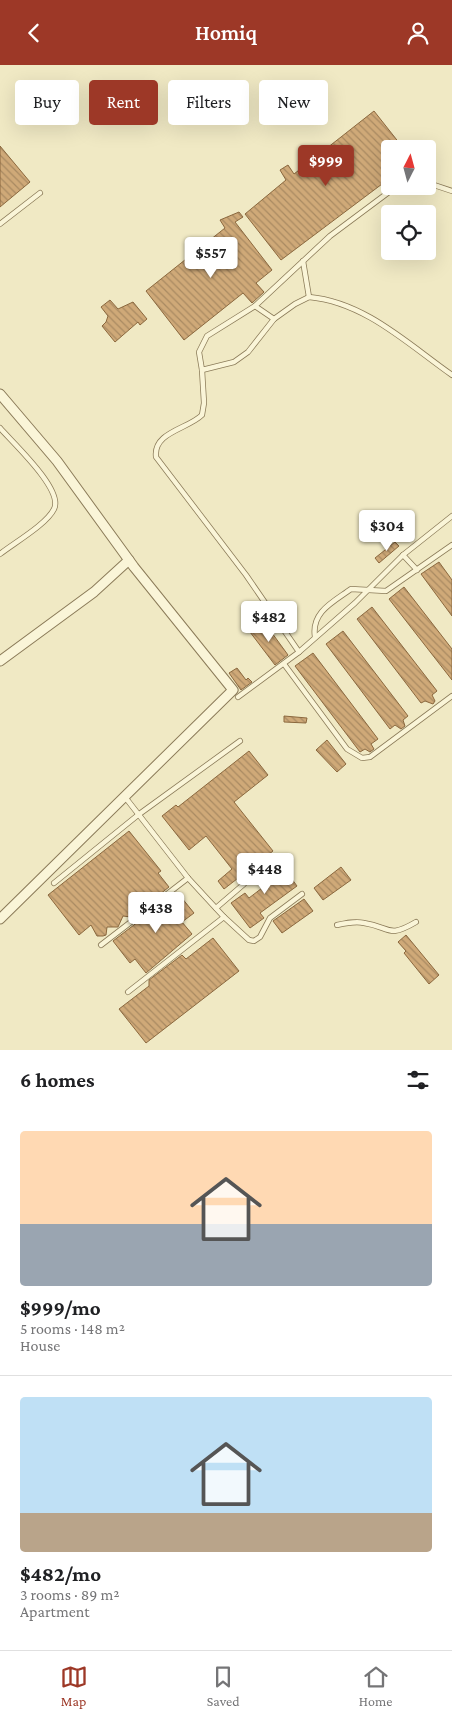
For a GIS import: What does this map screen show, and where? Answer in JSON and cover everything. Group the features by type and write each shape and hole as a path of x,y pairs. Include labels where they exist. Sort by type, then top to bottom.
{"street":[{"path":"0,395 57,461 129,560 233,690 0,919"},
{"path":"0,661 86,603 94,592 129,560"},
{"path":"0,667 15,652"}],"lane":[{"path":"436,186 452,191"},
{"path":"0,224 40,193"},
{"path":"299,652 246,575 156,457 156,451 160,441 202,415 204,403 199,352 206,336 255,307 330,236 385,195"},
{"path":"303,261 309,297"},
{"path":"202,371 234,362 248,353 274,319 295,304 309,297 362,313 390,329 452,375"},
{"path":"255,307 274,319"},
{"path":"0,428 44,478 54,492 57,501 54,510 48,518 0,554"},
{"path":"238,697 299,652 368,591 404,555 452,516"},
{"path":"315,637 314,628 317,616 351,589 386,591 452,545"},
{"path":"404,555 417,570"},
{"path":"284,664 346,749 362,758 370,757 452,696"},
{"path":"54,883 138,815 240,741"},
{"path":"124,796 188,878 216,909 249,940 254,941 260,937 270,919 302,894"},
{"path":"101,945 188,878"},
{"path":"216,909 244,885"},
{"path":"128,992 224,917"},
{"path":"337,925 364,923 384,931 398,932 416,922"}],"building":[{"path":"374,111 397,140 381,140 381,185 281,260 245,214 286,180 280,170 288,165 294,174"},
{"path":"0,146 30,182 0,207"},
{"path":"239,212 243,217 235,222 272,270 256,283 264,292 252,303 243,293 184,340 146,291 225,228 220,220"},
{"path":"110,300 118,309 133,302 147,319 140,325 138,322 115,342 102,326 108,316 101,307"},
{"path":"395,542 399,546 379,563 375,558"},
{"path":"439,562 452,580 452,616 421,574"},
{"path":"404,587 452,649 452,680 389,599"},
{"path":"372,607 437,691 432,695 435,701 433,704 425,701 421,703 357,619"},
{"path":"264,622 288,655 275,665 250,632"},
{"path":"343,631 408,716 403,720 405,726 401,729 395,725 390,729 326,644"},
{"path":"313,653 378,739 371,744 374,749 370,752 365,749 360,752 295,666"},
{"path":"237,668 246,680 248,678 252,682 241,690 229,673"},
{"path":"284,716 307,718 306,723 284,722"},
{"path":"327,740 346,764 337,772 316,750"},
{"path":"249,751 268,775 234,802 273,851 224,889 218,881 232,869 206,836 189,850 162,816 176,805 178,807"},
{"path":"129,831 161,871 158,873 169,887 150,902 136,905 136,913 131,917 123,916 118,927 107,927 106,935 97,936 91,925 79,935 48,895"},
{"path":"280,863 297,886 260,913 264,918 250,928 231,903 245,893 249,898 266,885 260,877"},
{"path":"341,867 351,880 323,900 314,888"},
{"path":"177,892 194,913 182,922 192,934 146,973 135,959 130,963 113,941"},
{"path":"304,899 313,911 282,933 273,921"},
{"path":"406,935 439,975 429,984 404,953 406,951 398,942"},
{"path":"213,938 239,971 146,1043 119,1009 149,986 149,980 182,955 186,959"}]}
